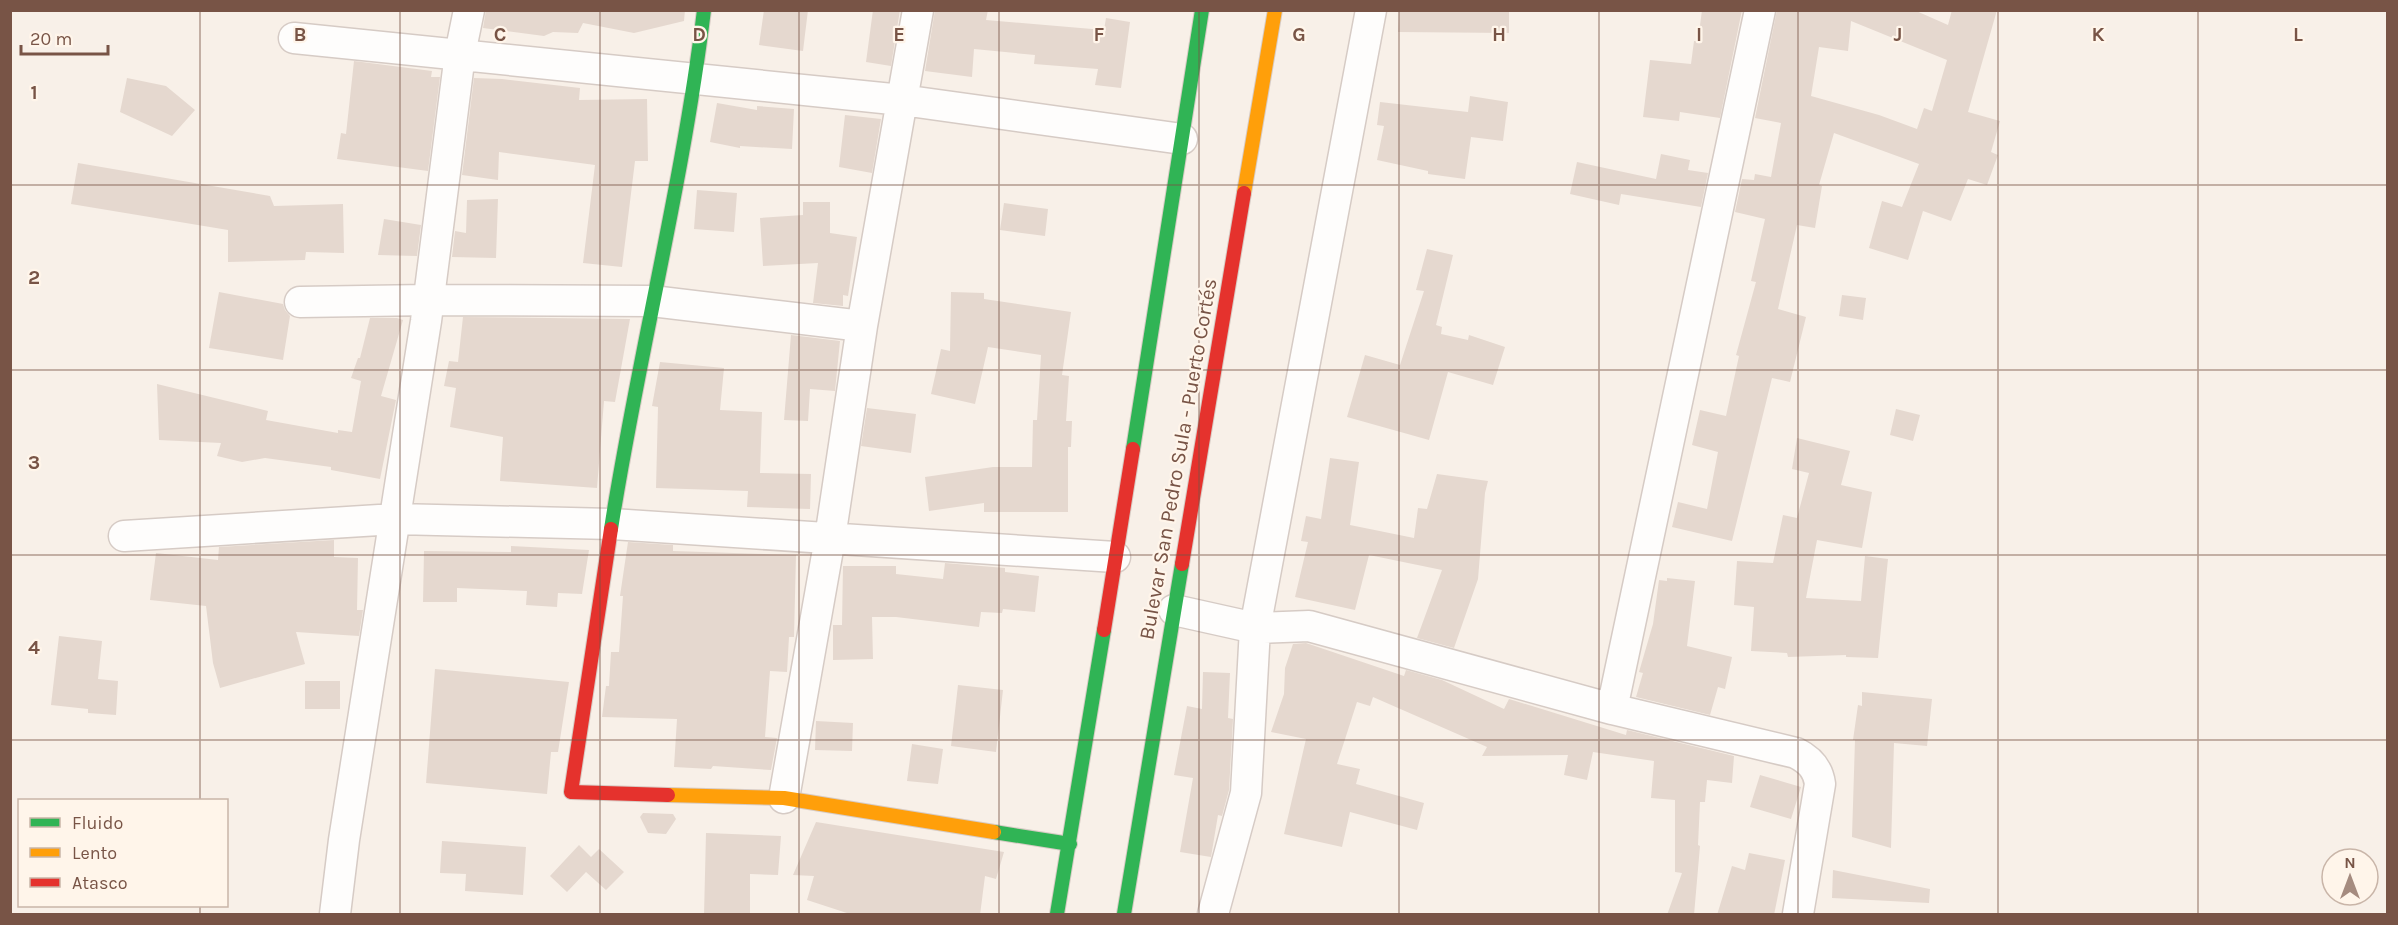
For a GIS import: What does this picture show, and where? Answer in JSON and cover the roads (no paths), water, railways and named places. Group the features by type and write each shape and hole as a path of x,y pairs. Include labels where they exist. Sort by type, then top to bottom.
{"main road":[{"path":"704,10 696,77 652,301 612,524 571,792 784,798 1070,844"},
{"name":"Bulevar San Pedro Sula - Puerto Cortés","path":"1057,915 1202,10"},
{"name":"Bulevar San Pedro Sula - Puerto Cortés","path":"1124,915 1275,10"}],"street":[{"path":"335,915 426,321 460,54 469,10"},
{"path":"784,798 830,538 862,326 918,10"},
{"path":"1213,915 1246,793 1255,628 1371,10"},
{"path":"1612,709 1760,10"},
{"path":"294,38 696,77 902,100 1182,139"},
{"path":"300,302 652,301 862,326"},
{"path":"124,536 395,519 612,524 1115,557"},
{"path":"1174,610 1255,628 1309,626 1612,709 1796,753 1810,762 1819,776 1820,792 1798,915"}]}
